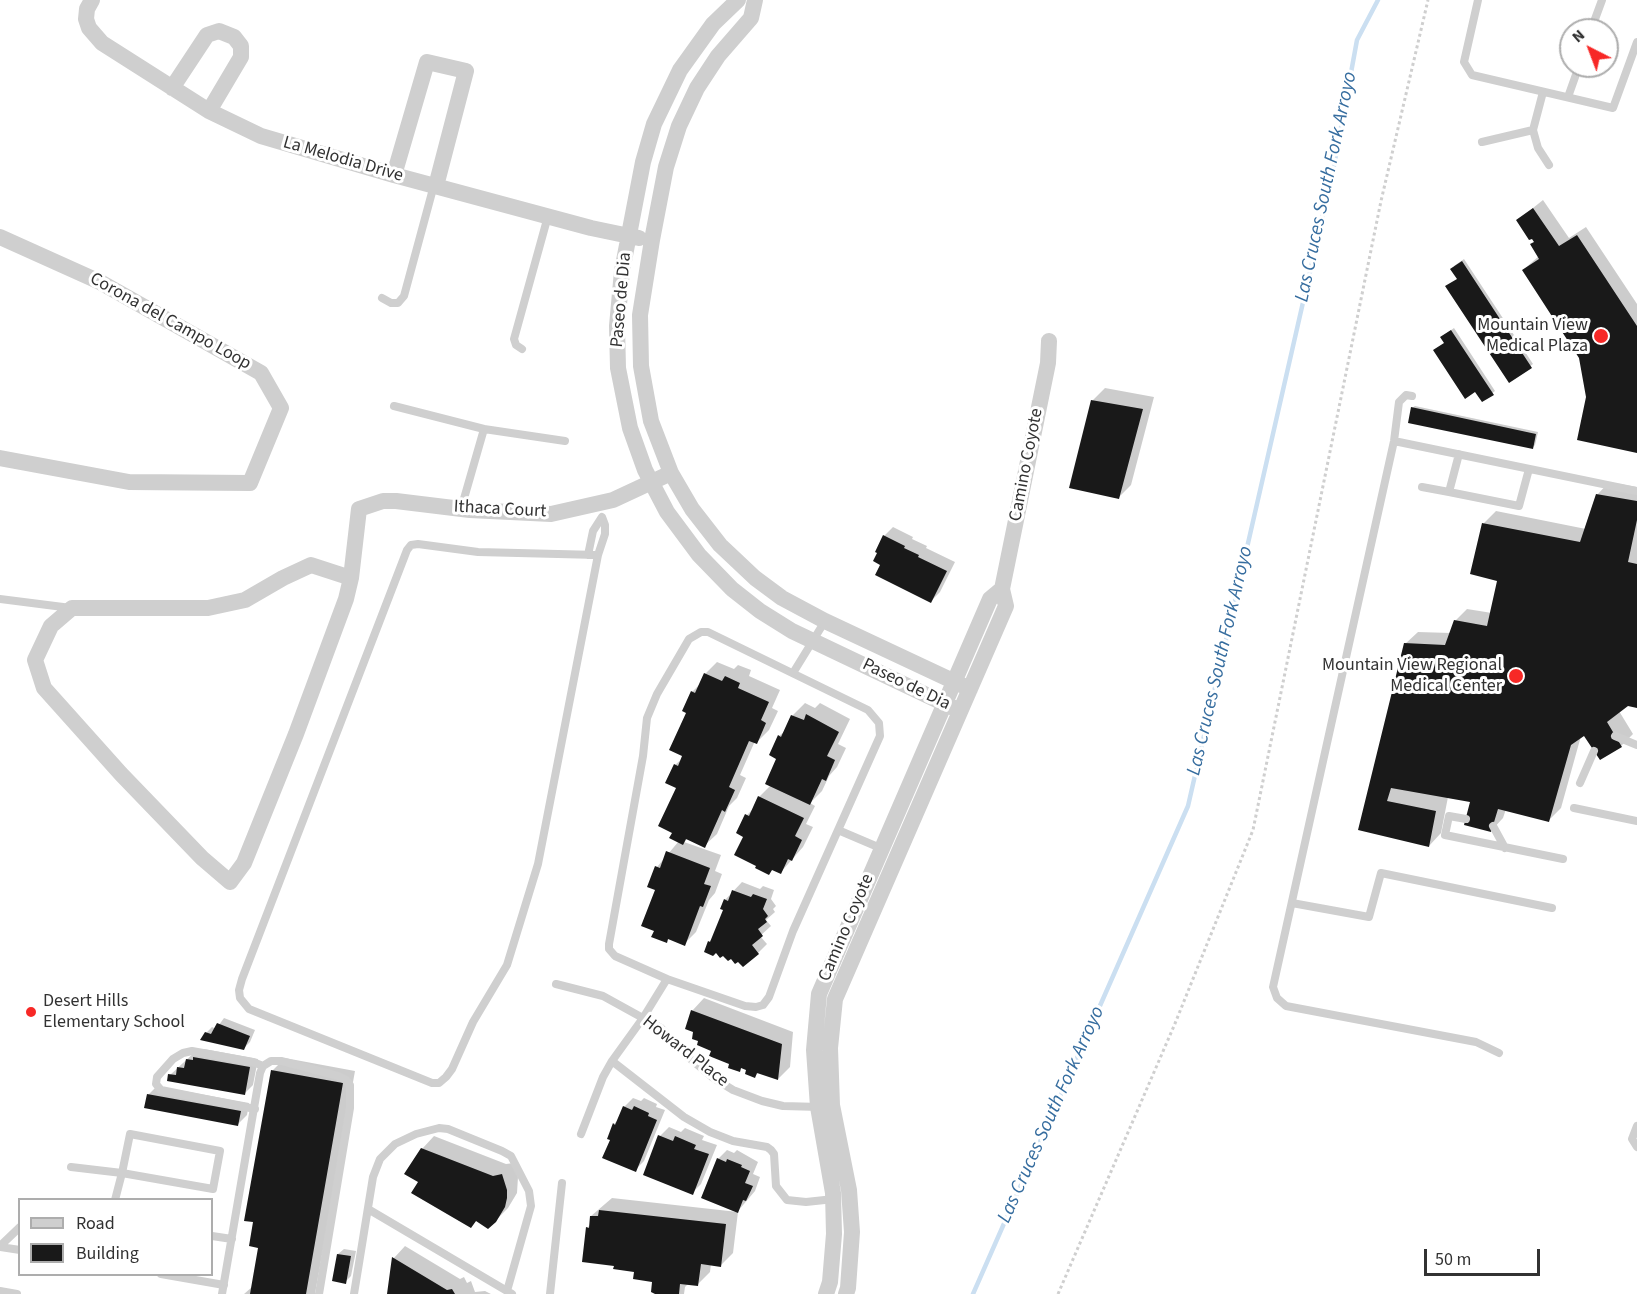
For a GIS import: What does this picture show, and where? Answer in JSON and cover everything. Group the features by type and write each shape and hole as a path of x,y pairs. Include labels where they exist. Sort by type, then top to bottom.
{"street":[{"name":"La Melodia Drive","path":"92,0 87,9 86,19 95,36 172,88 244,129 280,143 394,175 548,216 652,240"},
{"name":"Paseo de Dia","path":"738,0 719,17 680,70 663,104 646,149 628,236 618,306 618,368 630,428 651,484 663,505 683,536 717,574 767,616 792,631 960,711"},
{"name":"Paseo de Dia","path":"755,0 751,18 734,35 710,66 684,113 666,166 640,315 640,352 651,421 671,473 701,522 743,567 782,598 825,621 970,689"},
{"path":"172,88 207,35 219,31 234,38 241,46 241,57 209,111"},
{"path":"394,175 427,62 466,71 435,186"},
{"name":"Corona del Campo Loop","path":"0,237 100,282 261,373 281,408 250,483 129,482 0,458"},
{"name":"Camino Coyote","path":"825,1106 835,999 1006,606 1002,589 1048,363 1049,341"},
{"name":"Ithaca Court","path":"351,578 359,509 383,501 462,509 551,514 602,510 613,500 671,473"},
{"path":"311,565 351,578 346,599 292,744 244,864 230,882 202,858 121,774 44,688 35,660 51,626 72,608 208,608 245,600 311,565"},
{"name":"Camino Coyote","path":"846,1294 852,1232 841,1198 814,1050 819,994 990,599 1002,589"},
{"name":"Camino Coyote","path":"826,1294 830,1282 834,1234 841,1198"}],"lane":[{"path":"1478,0 1464,62 1472,75 1613,108 1637,42"},
{"path":"1595,18 1602,0"},
{"path":"1568,96 1575,78"},
{"path":"1543,92 1533,130 1538,148 1549,165"},
{"path":"1482,142 1533,130"},
{"path":"382,298 391,303 398,303 404,296 435,186"},
{"path":"522,349 516,345 514,339 548,216"},
{"path":"1412,396 1406,395 1398,402 1394,441 1273,987 1277,998 1286,1006 1476,1042 1499,1053"},
{"path":"394,406 484,429 565,441"},
{"path":"462,509 484,429"},
{"path":"1394,441 1637,491"},
{"path":"1449,492 1459,454"},
{"path":"1422,487 1520,506 1529,469"},
{"path":"588,555 593,531 602,510"},
{"path":"598,555 478,552 418,544 411,545 407,550 242,979 239,990 240,998 249,1010 432,1083 439,1083 446,1077 473,1022 507,965 538,864 598,555 605,534 602,510"},
{"path":"0,599 72,608"},
{"path":"793,673 825,621"},
{"path":"701,632 708,632 793,673 868,710 879,723 880,736 793,931 770,997 763,1005 745,1006 667,979 615,956 609,950 609,944 643,756 647,718 651,706 689,639 701,632"},
{"path":"1615,736 1637,745"},
{"path":"1580,783 1594,751"},
{"path":"1574,808 1637,821"},
{"path":"1466,819 1449,816 1445,835 1563,859"},
{"path":"1493,826 1505,848"},
{"path":"838,830 897,856"},
{"path":"1292,903 1369,917 1381,873 1552,908"},
{"path":"581,1134 603,1077 667,979"},
{"name":"Howard Place","path":"556,984 603,996 661,1028 688,1057 712,1077 733,1090 783,1106 825,1106"},
{"path":"255,1108 161,1090 156,1084 157,1077 173,1059 192,1051 253,1062 263,1066"},
{"path":"165,1276 223,1290 263,1066 271,1061 282,1061 338,1076 350,1085 350,1108 319,1294"},
{"path":"612,1061 684,1117 710,1132 734,1141 767,1147 771,1150 774,1154 776,1186 787,1200 806,1202 841,1198"},
{"path":"1637,1126 1632,1139 1637,1146"},
{"path":"354,1294 373,1177 380,1159 395,1144 417,1134 439,1128 448,1129 502,1150 511,1156 517,1167 529,1191 531,1206 509,1292 368,1209"},
{"path":"71,1167 122,1173 213,1189 220,1151 130,1134 122,1173 116,1198"},
{"path":"550,1294 562,1183"},
{"path":"0,1247 18,1229"},
{"path":"213,1236 232,1239"},
{"path":"0,1247 18,1250"},
{"path":"0,1291 17,1294"}],"path":[{"path":"1058,1294 1174,1026 1253,830 1381,201 1428,0"}],"building":[{"name":"Mountain View Medical Plaza","path":"1533,208 1559,246 1577,235 1637,326 1637,453 1577,440 1586,397 1579,358 1522,270 1539,259 1530,244 1534,242 1532,239 1529,240 1516,220"},
{"path":"1462,261 1532,368 1509,383 1445,286 1457,279 1450,269"},
{"path":"1451,330 1494,395 1482,402 1475,392 1465,399 1433,350 1444,343 1440,337"},
{"path":"1091,400 1143,409 1119,499 1069,488"},
{"path":"1411,407 1536,434 1533,449 1408,423"},
{"name":"Mountain View Regional Medical Center","path":"1596,494 1637,501 1637,520 1628,562 1637,564 1637,708 1628,706 1607,722 1622,747 1600,760 1584,736 1571,745 1549,822 1498,809 1491,832 1464,825 1470,802 1391,788 1387,801 1436,811 1429,847 1358,830 1404,643 1445,645 1454,620 1487,626 1497,581 1470,574 1482,523 1580,542"},
{"path":"883,535 905,546 904,548 919,555 918,557 947,571 931,603 875,575 880,565 873,561"},
{"path":"704,673 722,681 725,676 740,683 738,688 769,702 761,720 766,723 757,744 749,741 729,787 735,790 725,812 722,810 705,848 686,839 683,845 669,838 672,833 658,826 676,788 665,783 674,764 678,766 682,756 669,750 686,713 682,711 691,691 695,693"},
{"path":"806,714 839,732 827,756 835,760 826,781 822,779 810,805 765,784 776,759 769,755 778,735 781,737 791,715 804,720"},
{"path":"758,796 804,818 795,836 802,840 792,861 788,859 781,874 772,870 769,875 734,855 743,837 736,833 745,814 749,816"},
{"path":"666,851 710,868 704,884 711,886 703,907 700,906 685,946 668,939 667,943 651,937 654,931 641,926 655,890 647,887 655,866 660,868"},
{"path":"732,890 751,897 753,894 767,899 763,909 768,916 765,919 767,922 758,929 763,936 752,945 759,954 743,967 738,962 735,964 731,959 728,961 723,956 720,958 716,953 713,956 704,952 723,910 720,909 724,899 728,901"},
{"path":"691,1010 782,1044 778,1080 757,1073 755,1078 745,1074 746,1070 741,1068 740,1072 728,1068 729,1064 709,1056 711,1051 697,1045 698,1041 692,1039 693,1032 685,1029"},
{"path":"217,1023 250,1036 244,1050 200,1040 205,1032 211,1034"},
{"path":"193,1057 250,1067 245,1095 167,1081 168,1074 176,1075 177,1067 184,1068 186,1059 193,1060"},
{"path":"271,1070 343,1083 306,1294 250,1294 258,1248 249,1246 253,1222 244,1221"},
{"path":"147,1094 241,1111 238,1126 144,1108"},
{"path":"623,1106 632,1110 634,1106 649,1113 648,1116 657,1120 636,1172 602,1158 610,1140 607,1139 613,1123 615,1125"},
{"path":"658,1135 673,1141 675,1136 696,1145 694,1149 709,1154 693,1195 643,1175"},
{"path":"421,1148 493,1176 502,1174 507,1198 505,1207 496,1222 488,1229 476,1221 471,1228 411,1193 418,1182 404,1174"},
{"path":"717,1158 726,1162 727,1159 750,1171 745,1183 753,1186 746,1201 743,1200 738,1213 701,1198"},
{"path":"599,1210 726,1224 721,1267 701,1264 698,1286 680,1284 679,1294 655,1294 651,1292 652,1282 633,1279 634,1272 613,1269 614,1266 582,1262 586,1227 589,1228 590,1216 598,1216"},
{"path":"337,1254 351,1256 346,1284 332,1281"},
{"path":"392,1257 447,1290 452,1289 455,1294 387,1294"}],"waterway":[{"name":"Las Cruces South Fork Arroyo","path":"973,1294 1188,806 1333,171 1357,40 1378,0"}],"place":[{"name":"Mountain View Medical Plaza","path":"1601,336"},
{"name":"Mountain View Regional Medical Center","path":"1516,676"},
{"name":"Desert Hills Elementary School","path":"31,1012"}]}
